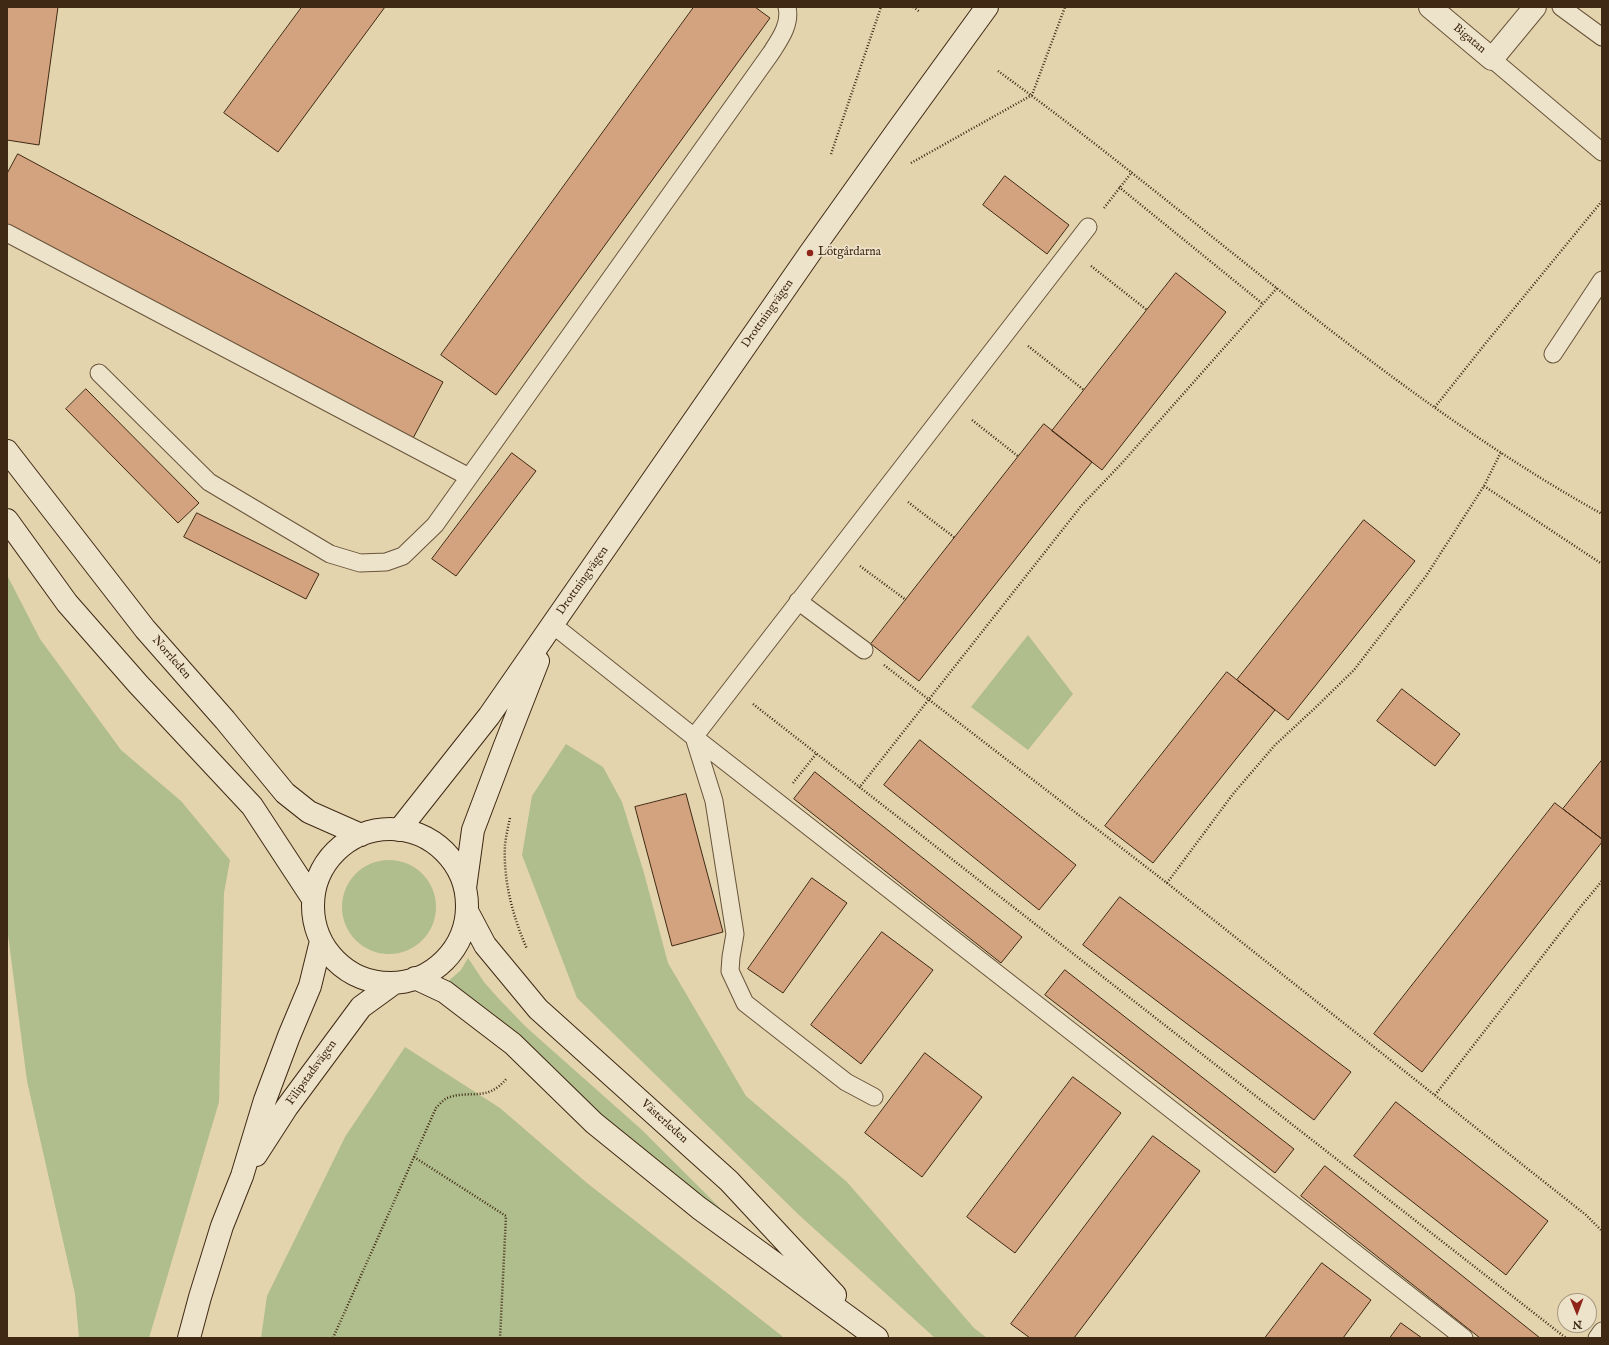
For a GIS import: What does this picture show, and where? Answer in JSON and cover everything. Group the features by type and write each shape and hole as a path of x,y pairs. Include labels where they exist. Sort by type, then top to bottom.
{"main road":[{"name":"Drottningvägen","path":"398,830 489,716 810,253 987,7"},
{"name":"Bigatan","path":"1430,7 1492,59 1535,7"},
{"name":"Norrleden","path":"7,450 145,629 225,720 285,793 309,812 361,835"},
{"path":"7,520 67,603 138,684 252,806 313,899"},
{"name":"Drottningvägen","path":"465,889 474,830 504,748 553,625"},
{"path":"405,980 379,982 368,980 347,969 333,957 321,941 313,914 313,899 315,886 326,862 335,852 348,842 361,835 385,829 408,831 431,841 442,849 458,869 465,889 466,911"},
{"name":"Filipstadsvägen","path":"242,1176 288,1107 361,1007 405,980 431,971 442,963 458,942 464,925 466,911"},
{"name":"Västerleden","path":"466,911 485,945 538,1009 729,1181 869,1335"},
{"name":"Filipstadsvägen","path":"189,1338 222,1226 242,1176 265,1100 310,986 321,941"},
{"name":"Västerleden","path":"405,980 444,992 513,1044 594,1123 699,1208 869,1335"}],"lane":[{"path":"99,372 209,482 330,554 360,563 386,562 404,556 435,525 771,53 785,31 788,12 787,7"},
{"path":"1561,7 1602,37"},
{"path":"1492,59 1602,152"},
{"path":"694,737 1088,227"},
{"path":"7,233 469,477"},
{"path":"1553,354 1602,280"},
{"path":"798,601 864,650"},
{"path":"553,625 694,737 1464,1338"},
{"path":"694,737 714,801 735,934 730,971 745,1003 846,1082 874,1097"},
{"path":"1597,1338 1602,1331"}],"path":[{"path":"831,154 881,7"},
{"path":"913,7 920,12"},
{"path":"905,166 1032,95 1065,7"},
{"path":"998,70 1132,172 1314,318 1435,407 1501,452 1602,514"},
{"path":"1088,227 1132,172"},
{"path":"1119,187 1263,304"},
{"path":"1435,407 1602,201"},
{"path":"1070,251 1148,310"},
{"path":"859,788 1082,505 1122,463 1277,288"},
{"path":"1008,330 1084,390"},
{"path":"952,403 1019,457"},
{"path":"1167,883 1233,794 1275,745 1316,708 1354,670 1426,576 1484,486 1501,452"},
{"path":"887,486 955,538"},
{"path":"1484,486 1602,564"},
{"path":"838,550 906,600"},
{"path":"864,650 1167,883 1586,1215 1602,1231"},
{"path":"732,688 1566,1338"},
{"path":"778,802 816,754"},
{"path":"510,816 505,845 506,879 518,929 530,956"},
{"path":"1435,1095 1602,881"},
{"path":"333,1338 436,1108 447,1098 492,1091 505,1081"},
{"path":"414,1157 506,1216 500,1338"}],"green space":[{"path":"7,575 40,639 121,750 181,801 230,860 224,893 219,1102 149,1338 79,1338 75,1294 27,1081 7,927"},
{"path":"1028,635 1073,694 1028,750 971,707"},
{"path":"566,744 603,767 622,802 644,873 668,963 746,1096 847,1182 974,1328 987,1338 935,1338 799,1215 577,998 522,855 532,796"},
{"path":"380,860 398,860 407,863 423,873 433,889 436,898 436,916 433,925 423,941 407,951 398,954 380,954 371,951 355,941 345,925 342,916 342,898 345,889 355,873 371,863"},
{"path":"468,958 484,982 526,1027 642,1130 720,1208 719,1212 683,1186 445,984 461,970"},
{"path":"405,1047 500,1108 587,1183 783,1338 261,1338 267,1296 345,1137"}],"building":[{"path":"7,7 58,7 39,145 7,140"},
{"path":"302,7 385,7 278,152 224,113"},
{"path":"694,7 755,7 770,18 496,395 441,355"},
{"path":"18,154 443,382 411,442 7,225 7,174"},
{"path":"1005,176 1069,225 1047,254 983,205"},
{"path":"1176,273 1226,312 1102,470 1052,431"},
{"path":"86,389 199,503 178,523 66,409"},
{"path":"1044,424 1092,462 919,681 871,644"},
{"path":"512,453 536,471 456,576 432,559"},
{"path":"197,513 319,574 306,599 184,537"},
{"path":"1364,520 1415,561 1288,720 1237,680"},
{"path":"1227,672 1275,710 1153,863 1105,826"},
{"path":"1402,689 1460,734 1435,766 1377,721"},
{"path":"920,740 1076,865 1039,910 884,785"},
{"path":"1602,760 1602,839 1563,809"},
{"path":"815,772 1022,937 1001,963 794,799"},
{"path":"686,794 723,932 672,946 635,807"},
{"path":"1555,803 1602,839 1602,842 1422,1072 1374,1034"},
{"path":"812,878 847,903 783,993 748,969"},
{"path":"1120,897 1351,1072 1314,1120 1083,945"},
{"path":"882,932 933,970 861,1064 811,1025"},
{"path":"1065,970 1294,1149 1275,1173 1045,995"},
{"path":"925,1053 982,1097 922,1177 865,1133"},
{"path":"1073,1077 1121,1113 1015,1253 967,1217"},
{"path":"1396,1102 1548,1221 1506,1275 1354,1156"},
{"path":"1153,1136 1200,1171 1074,1338 1030,1338 1011,1324"},
{"path":"1325,1166 1540,1338 1480,1338 1301,1196"},
{"path":"1322,1263 1371,1300 1343,1338 1265,1338"},
{"path":"1401,1323 1422,1338 1390,1338"}],"place":[{"name":"Lötgårdarna","path":"810,253"}]}
